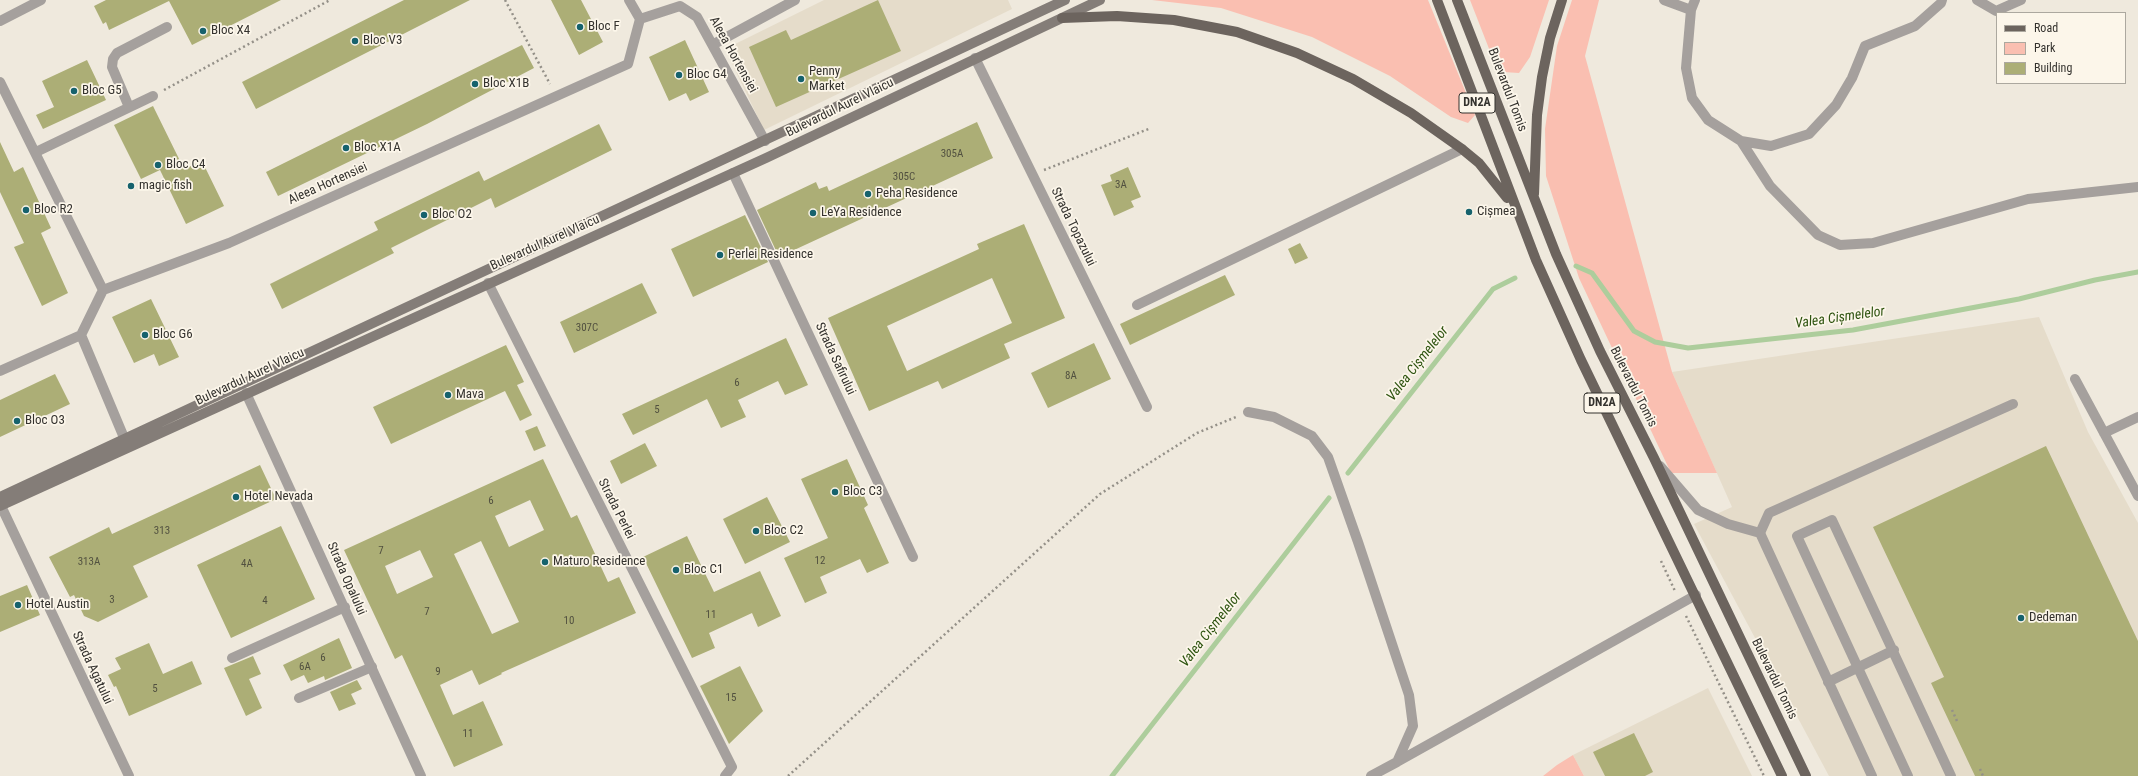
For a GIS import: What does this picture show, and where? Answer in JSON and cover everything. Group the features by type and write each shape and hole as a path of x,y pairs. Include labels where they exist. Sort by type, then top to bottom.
{"main road":[{"name":"Bulevardul Aurel Vlaicu","path":"0,503 125,440 421,299 765,141 1065,0"},
{"name":"Bulevardul Aurel Vlaicu","path":"0,503 733,173 1100,0"},
{"name":"DN2A","path":"1437,0 1471,86 1515,208 1581,360 1782,776"},
{"name":"Bulevardul Tomis","path":"1457,0 1501,108 1533,200 1556,254 1600,351 1654,458 1806,776"},
{"path":"1533,200 1537,115 1542,77 1550,38 1562,0"},
{"path":"1062,18 1117,16 1174,20 1237,32 1297,53 1353,79 1411,113 1462,149 1479,163 1496,182 1515,208"}],"street":[{"path":"0,21 41,0"},
{"path":"629,0 640,19"},
{"path":"714,44 795,0"},
{"path":"1664,0 1691,10"},
{"path":"1695,0 1691,10 1686,68 1692,98 1708,120 1741,142 1770,186 1818,235 1840,245 1873,243 2028,199 2138,187"},
{"path":"1741,142 1771,146 1809,134 1836,105 1852,78 1865,46 1915,26 1941,3 1942,0"},
{"path":"1977,0 1996,11 2021,0"},
{"name":"Aleea Hortensiei","path":"102,290 229,243 628,64 640,19 680,6 698,17 714,44 765,141"},
{"path":"129,107 112,67 113,59 117,53 166,27"},
{"name":"Strada Topazului","path":"975,58 1147,408"},
{"path":"0,82 36,152 102,290 81,335 0,371"},
{"path":"36,152 153,96"},
{"path":"1137,305 1462,149"},
{"name":"Strada Safirului","path":"733,173 913,557"},
{"name":"Strada Perlei","path":"488,283 732,767 725,776"},
{"path":"81,335 125,440"},
{"path":"2075,380 2138,496"},
{"name":"Strada Opalului","path":"246,393 421,776"},
{"path":"1872,776 1760,533 1769,513 2013,404"},
{"path":"1248,412 1274,417 1312,436 1328,457 1409,695 1413,726 1397,762"},
{"path":"2104,434 2138,417"},
{"path":"1654,458 1698,510 1728,524 1760,533"},
{"name":"Strada Agatului","path":"0,503 129,776"},
{"path":"1908,776 1797,536 1832,520 1894,650 1951,776"},
{"path":"1371,776 1696,596"},
{"path":"232,658 345,607"},
{"path":"1828,682 1894,650"},
{"path":"299,698 372,668"}],"path":[{"path":"153,96 330,0"},
{"path":"505,0 557,97"},
{"path":"1033,175 1151,128"},
{"path":"788,776 1100,494 1197,433 1248,412"},
{"path":"1952,710 1958,721"},
{"path":"1980,769 1983,776"}],"shaded area":[{"path":"824,0 1008,0 1012,9 764,130 725,49"},
{"path":"2039,317 2088,432 2138,523 2138,776 1829,776 1694,524 1732,507 1672,372"},
{"path":"1708,688 1752,776 1584,776 1573,755"}],"green space":[{"path":"1152,0 1428,0 1475,115 1468,123 1451,117 1390,76 1312,37 1221,8"},
{"path":"1470,0 1549,0 1530,57 1519,73 1503,72 1495,64"},
{"path":"1572,0 1599,0 1585,56 1672,372 1717,473 1671,473 1579,278 1546,176 1545,129 1557,46"},
{"path":"1573,755 1584,776 1543,776 1557,765"}],"building":[{"path":"106,0 281,0 192,45 169,1 109,30 106,22 103,24 94,6"},
{"name":"Bloc V3","path":"404,0 470,0 256,109 242,82"},
{"name":"Bloc F","path":"551,0 581,0 603,42 579,55"},
{"name":"Penny Market","path":"878,0 901,51 776,107 749,47 786,30 791,40"},
{"name":"Bloc G4","path":"685,40 709,92 690,101 686,93 669,101 649,57"},
{"path":"522,45 534,68 427,124 278,196 266,172"},
{"name":"Bloc G5","path":"87,60 106,100 43,129 36,115 54,107 42,81"},
{"name":"Bloc C4","path":"153,106 184,169 202,161 224,206 186,224 160,170 141,179 114,125"},
{"path":"977,122 993,158 779,257 757,210 816,182 819,189 827,186 829,191"},
{"name":"Bloc O2","path":"599,124 612,150 495,208 491,198 391,248 394,253 282,309 270,284 378,230 374,222 479,171 484,181"},
{"name":"Bloc R2","path":"0,142 14,172 23,167 51,228 41,233 68,293 42,306 14,247 24,243 0,192"},
{"path":"1128,167 1141,197 1131,201 1134,207 1114,216 1101,185 1112,181 1110,175"},
{"name":"Perlei Residence","path":"745,215 768,262 693,297 671,249"},
{"path":"1024,224 1065,318 1004,344 1010,358 942,389 938,381 869,411 828,318 979,249 977,244","holes":["992,278 1012,323 907,371 887,326"]},
{"path":"1300,243 1308,258 1295,264 1288,249"},
{"path":"1225,275 1235,295 1130,345 1120,324"},
{"path":"642,283 657,313 574,353 560,322"},
{"name":"Bloc G6","path":"151,299 179,357 159,366 154,354 134,363 112,317"},
{"path":"786,338 808,385 785,395 778,381 738,400 746,417 721,428 707,399 633,435 622,414"},
{"path":"1094,343 1111,379 1048,408 1031,373"},
{"name":"Mava","path":"506,345 524,382 517,385 532,415 520,421 505,391 391,444 373,407"},
{"name":"Bloc O3","path":"55,374 70,404 0,437 0,400"},
{"path":"537,426 546,446 534,451 525,431"},
{"path":"645,443 657,466 621,484 610,461"},
{"name":"Dedeman","path":"2046,446 2138,641 2138,776 1975,776 1931,683 1944,677 1873,527"},
{"path":"543,459 571,518 577,515 608,582 619,577 636,613 501,673 502,674 479,685 472,670 440,685 453,715 483,701 503,745 454,767 402,655 395,659 344,550","holes":["530,500 544,530 509,547 495,516","481,541 519,622 492,634 454,554","420,550 433,577 397,594 385,566"]},
{"path":"847,459 868,505 864,508 889,563 867,573 860,559 820,577 827,593 805,603 784,558 828,538 801,479"},
{"path":"260,465 276,499 133,566 148,597 98,622 84,616 74,595 70,597 49,557 109,527 112,534"},
{"name":"Bloc C2","path":"767,497 790,542 745,564 723,519"},
{"path":"281,526 315,599 231,638 197,565"},
{"path":"687,536 714,592 760,571 781,616 758,627 752,613 709,633 715,648 692,658 643,557"},
{"name":"Hotel Austin","path":"27,585 40,615 0,632 0,596"},
{"path":"339,638 352,668 325,680 324,676 308,683 304,675 291,681 283,665"},
{"path":"149,643 163,674 192,661 202,684 129,716 116,686 114,687 108,675 121,669 115,658"},
{"path":"253,656 261,674 249,679 262,708 246,716 224,668"},
{"path":"740,666 763,711 729,744 700,686"},
{"path":"357,680 362,689 351,694 356,704 339,711 330,692"},
{"path":"1634,733 1653,772 1645,776 1605,776 1593,752"}],"waterway":[{"name":"Valea Cișmelelor","path":"1576,266 1592,273 1634,331 1655,342 1688,348 1853,330 2019,299 2095,280 2138,272"},
{"name":"Valea Cișmelelor","path":"1348,473 1493,289 1515,278"},
{"name":"Valea Cișmelelor","path":"1112,776 1329,498"}],"place":[{"name":"Bloc F","path":"580,27"},
{"name":"Bloc X4","path":"203,31"},
{"name":"Bloc V3","path":"355,41"},
{"name":"Bloc G4","path":"679,75"},
{"name":"Penny Market","path":"801,79"},
{"name":"Bloc X1B","path":"475,84"},
{"name":"Bloc G5","path":"74,91"},
{"name":"Bloc X1A","path":"346,148"},
{"name":"Bloc C4","path":"158,165"},
{"name":"magic fish","path":"131,186"},
{"name":"Peha Residence","path":"868,194"},
{"name":"Bloc R2","path":"26,210"},
{"name":"Cișmea","path":"1469,212"},
{"name":"LeYa Residence","path":"813,213"},
{"name":"Bloc O2","path":"424,215"},
{"name":"Perlei Residence","path":"720,255"},
{"name":"Bloc G6","path":"145,335"},
{"name":"Mava","path":"448,395"},
{"name":"Bloc O3","path":"17,421"},
{"name":"Bloc C3","path":"835,492"},
{"name":"Hotel Nevada","path":"236,497"},
{"name":"Bloc C2","path":"756,531"},
{"name":"Maturo Residence","path":"545,562"},
{"name":"Bloc C1","path":"676,570"},
{"name":"Hotel Austin","path":"18,605"},
{"name":"Dedeman","path":"2021,618"}]}
